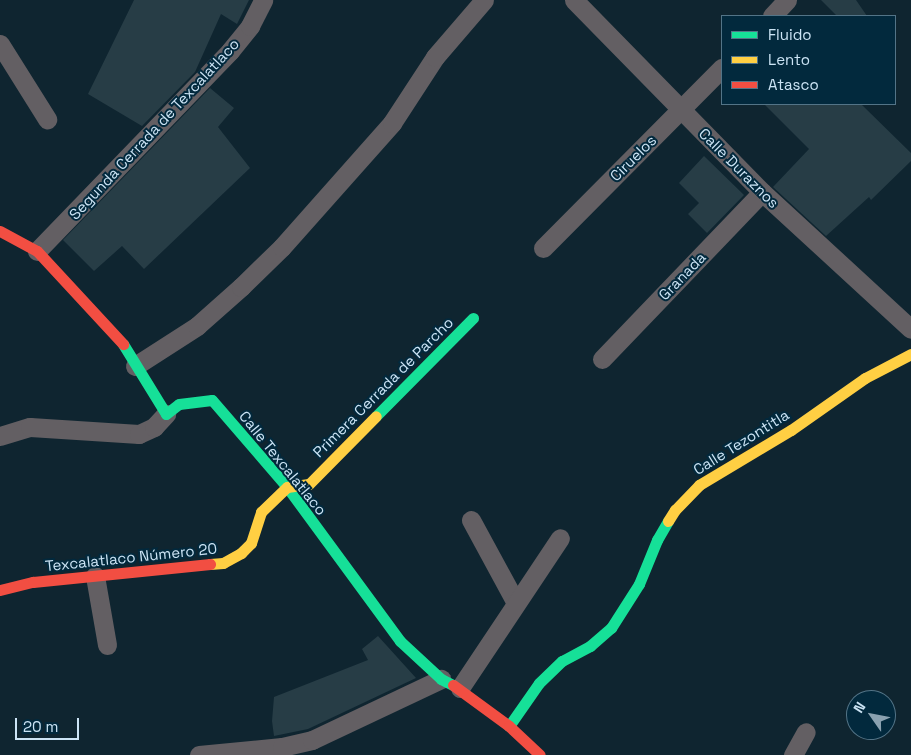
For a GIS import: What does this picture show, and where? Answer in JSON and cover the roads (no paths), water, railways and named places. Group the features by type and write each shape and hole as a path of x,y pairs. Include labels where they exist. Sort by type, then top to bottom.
{"street":[{"name":"Segunda Cerrada de Texcalatlaco","path":"37,251 218,64 250,26 263,0"},
{"path":"135,366 197,326 242,287 282,247 392,123 436,57 484,0"},
{"name":"Calle Duraznos","path":"574,0 762,192 911,329"},
{"path":"773,15 787,0"},
{"path":"0,44 47,119"},
{"name":"Ciruelos","path":"543,248 721,69"},
{"name":"Granada","path":"602,360 762,192"},
{"path":"0,231 37,251 127,348 135,366 166,414 154,427 139,434 30,426 0,436"},
{"name":"Primera Cerrada de Parcho","path":"286,486 308,484 473,318"},
{"name":"Calle Tezontitla","path":"509,726 539,683 562,660 590,646 611,628 639,584 656,540 675,510 699,485 791,430 865,378 911,354"},
{"name":"Calle Texcalatlaco","path":"166,414 179,404 212,400 286,486 400,641 442,679 460,688 509,726 539,755"},
{"name":"Texcalatlaco Número 20","path":"0,590 33,582 223,564 241,553 250,543 256,531 261,512 286,486"},
{"path":"471,520 516,603"},
{"path":"460,688 560,538"},
{"path":"95,576 107,645"},
{"path":"199,755 282,747 312,740 442,679"},
{"path":"793,755 806,732"}]}
